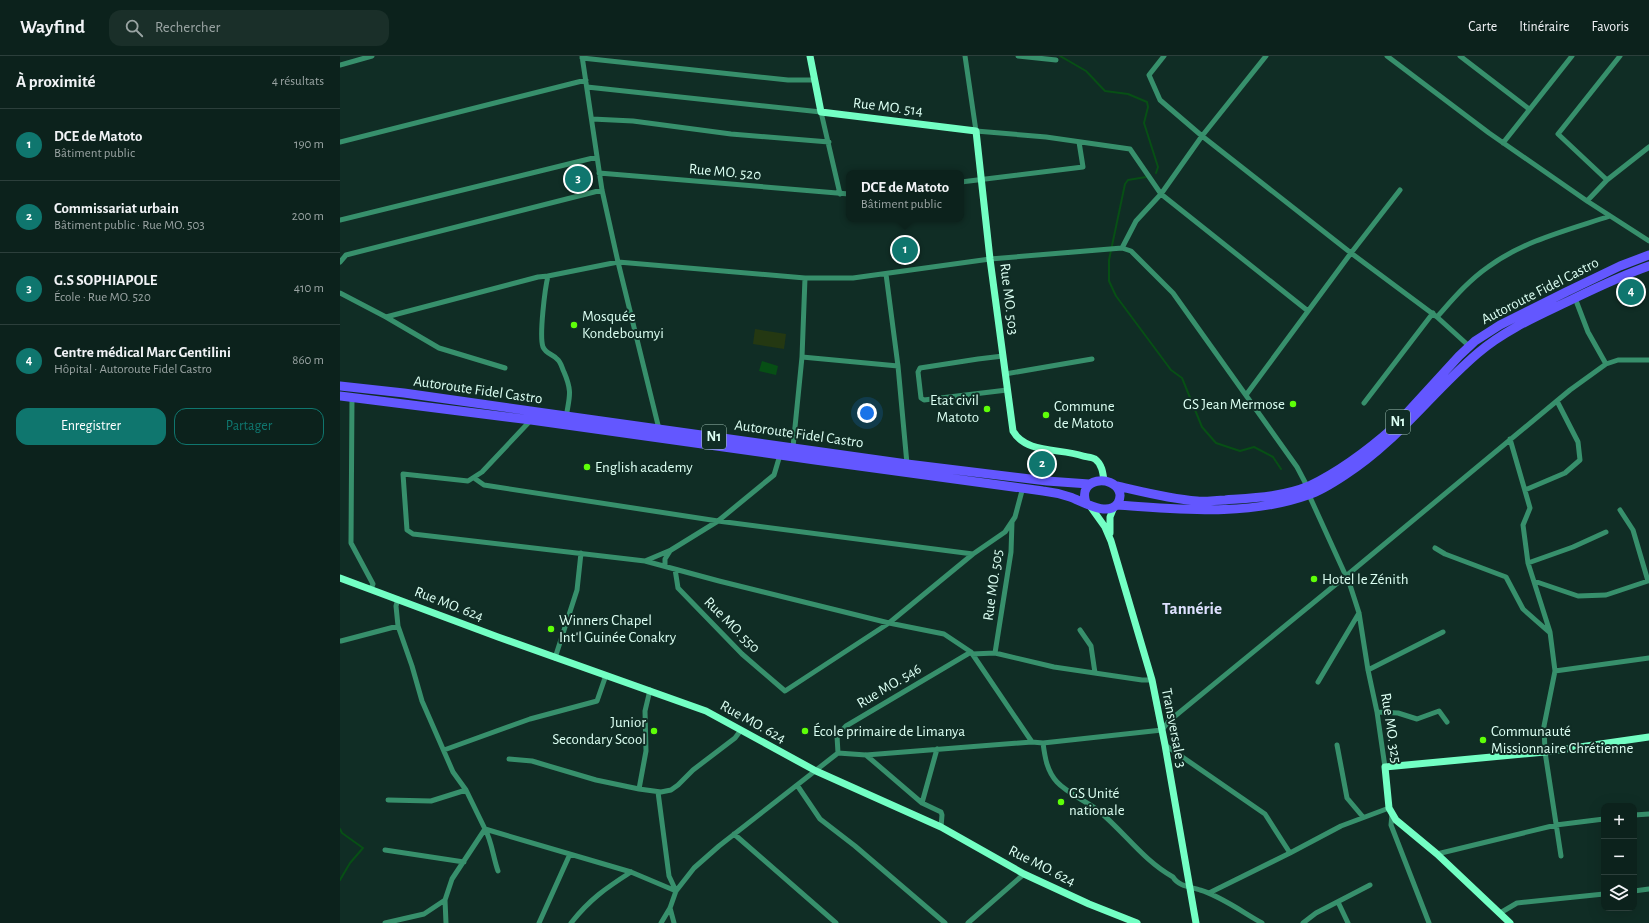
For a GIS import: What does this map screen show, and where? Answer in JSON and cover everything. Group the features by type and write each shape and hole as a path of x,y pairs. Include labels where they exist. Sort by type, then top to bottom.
{"highway":[{"name":"Autoroute Fidel Castro","path":"1115,506 1197,511 1248,509 1282,503 1308,491 1327,476 1355,459 1394,427 1469,346 1500,325 1620,266 1649,255"},
{"name":"Autoroute Fidel Castro","path":"1116,486 1198,501 1248,498 1308,491 1331,485 1364,463 1398,433 1466,364 1504,333 1599,286 1649,266"},
{"name":"Autoroute Fidel Castro","path":"340,386 412,394 780,455 1055,493 1088,504"},
{"name":"Autoroute Fidel Castro","path":"340,396 531,420 566,420 659,429 907,464 1089,484"},
{"path":"1104,481 1116,486 1120,497 1115,506 1106,509 1088,504 1084,497 1089,484 1104,481"}],"street":[{"path":"340,65 372,56"},
{"path":"810,56 840,194"},
{"name":"Rue MO. 503","path":"965,56 976,131 990,259 1013,431 1017,438 1023,443 1078,454 1094,459 1100,465 1104,481"},
{"path":"1018,56 1056,60"},
{"path":"1164,56 1149,76 1160,100 1202,136 1351,253 1435,315 1469,346"},
{"path":"386,317 538,277 618,262 805,278 853,278 990,259 1122,248 1136,221 1161,194 1202,136 1266,56"},
{"path":"1388,56 1503,143 1587,201 1649,241"},
{"path":"1460,56 1529,109"},
{"path":"1503,143 1572,56"},
{"path":"1607,180 1558,134 1620,56"},
{"path":"659,429 602,190 582,57 788,80 814,80"},
{"path":"340,142 586,80"},
{"name":"Rue MO. 514","path":"587,88 821,112 976,131 1046,137 1130,149 1161,194 1308,311"},
{"path":"592,119 633,121 731,134 829,142"},
{"path":"964,182 1083,167 1079,142"},
{"path":"1587,201 1607,180 1649,148"},
{"path":"340,220 596,157"},
{"name":"Rue MO. 520","path":"599,174 846,194"},
{"path":"340,262 346,255 602,190"},
{"path":"1246,395 1351,253 1400,190"},
{"path":"1364,403 1435,315 1487,267 1512,251 1544,238 1610,216"},
{"name":"Rue MO. 325","path":"1122,248 1131,251 1173,293 1297,467 1346,576 1359,613 1368,670 1377,712 1390,811"},
{"path":"886,274 898,366 907,464"},
{"path":"548,276 543,322 543,347 549,355 558,360 569,383 571,392 566,420"},
{"path":"793,448 802,357 805,278"},
{"path":"340,293 386,317 439,348 505,368"},
{"path":"1575,298 1588,332 1606,364"},
{"path":"1003,356 920,368 918,372 921,398 924,400 1007,390"},
{"path":"802,357 898,366"},
{"path":"1005,374 1092,359"},
{"path":"661,923 670,908 676,891 694,868 734,834 838,754 866,755 1032,742 1043,743 1162,730 1169,721 1557,400 1606,364 1618,360 1649,360"},
{"path":"352,397 351,543 373,584 371,589"},
{"path":"1525,490 1565,473 1580,460 1578,442 1557,400"},
{"path":"531,420 482,472 468,481 403,474 407,530 413,534 645,561 889,623 944,634 971,653 1032,742"},
{"path":"1510,439 1530,508 1523,525 1528,564 1550,632 1555,671 1544,726 1545,752 1561,856"},
{"path":"645,561 671,550 718,521 774,475 780,455"},
{"path":"474,478 484,485 718,521 973,554"},
{"path":"889,623 973,554 1005,532 1015,517 1025,478"},
{"name":"Transversale 3","path":"1088,504 1100,518 1111,541 1152,680 1165,745 1196,923"},
{"name":"Transversale 3","path":"1111,541 1110,517 1115,506"},
{"path":"1534,581 1578,596 1606,595 1648,581 1633,530 1620,510"},
{"name":"Rue MO. 505","path":"995,653 1011,552 1012,521"},
{"path":"1528,564 1573,547 1606,532"},
{"path":"1435,548 1445,554 1506,577 1523,609 1550,632"},
{"path":"666,566 665,559 671,550"},
{"path":"555,658 578,590 581,553"},
{"name":"Rue MO. 550","path":"675,569 678,588 742,654 785,691 889,623"},
{"name":"Rue MO. 624","path":"340,578 555,658 650,690 706,711 816,771 941,827 1024,874 1089,904 1137,923"},
{"path":"398,599 396,606 398,626 422,701 453,772 466,790 491,840 490,846 498,871"},
{"path":"1318,682 1359,613"},
{"path":"341,641 398,626"},
{"path":"1080,630 1091,646 1095,673"},
{"path":"1368,670 1443,632"},
{"path":"971,653 995,653 1054,667 1142,680 1152,680"},
{"name":"Rue MO. 546","path":"838,754 837,736 846,726 971,653"},
{"path":"1555,671 1649,658"},
{"path":"444,750 530,719 597,701 606,675"},
{"path":"639,789 646,751 645,711 650,690"},
{"path":"1377,712 1398,713 1417,719 1438,711 1447,722"},
{"path":"509,759 532,761 596,780 658,792 671,790 678,785 693,770 735,738 740,730"},
{"path":"1385,767 1545,752 1649,737"},
{"path":"1043,743 1045,763 1058,782 1099,811 1121,831 1147,859 1173,877 1175,882 1209,893 1262,923"},
{"path":"1165,745 1264,814 1290,853"},
{"path":"1338,745 1347,798 1363,817"},
{"path":"922,803 937,749"},
{"path":"866,755 922,803 941,812 941,827"},
{"path":"797,785 820,820 854,846 945,923"},
{"path":"388,800 431,801 466,790"},
{"path":"658,792 669,876 676,891"},
{"path":"1209,893 1341,826 1363,817 1390,811"},
{"path":"1390,811 1396,820 1437,854 1510,923"},
{"path":"1390,811 1391,825 1429,923"},
{"path":"1637,815 1649,814"},
{"path":"1437,854 1556,826 1601,819"},
{"path":"485,830 631,872 676,891"},
{"path":"446,923 445,900 452,879 485,830"},
{"path":"734,834 836,923"},
{"path":"385,850 464,862"},
{"path":"539,923 570,854"},
{"path":"571,923 586,905 600,892 631,872"},
{"path":"968,923 1024,874"},
{"path":"1304,923 1316,913 1370,885"},
{"path":"1637,891 1649,889"},
{"path":"1500,913 1517,903 1601,894"},
{"path":"385,923 424,914 445,900"},
{"path":"1338,902 1348,923"},
{"path":"670,908 674,923"}],"shaded area":[{"path":"755,329 786,334 784,349 753,344"},
{"path":"762,361 778,366 776,375 759,371"}],"waterway":[{"path":"1060,56 1086,71 1105,91 1128,94 1147,102 1148,107 1144,123 1158,167 1156,173"},
{"path":"1146,177 1128,180 1125,184 1109,260 1109,281 1116,296 1171,370 1182,378 1202,427 1216,443 1240,451 1254,447 1273,457 1281,469"},
{"path":"340,829 342,833 363,848 350,863 340,880"}],"place":[{"name":"G.S SOPHIAPOLE","path":"578,179"},
{"name":"DCE de Matoto","path":"905,250"},
{"name":"Centre médical Marc Gentilini","path":"1631,292"},
{"name":"Mosquée Kondeboumyi","path":"574,325"},
{"name":"GS Jean Mermose","path":"1293,404"},
{"name":"Etat civil Matoto","path":"987,409"},
{"name":"Commune de Matoto","path":"1046,415"},
{"name":"Commissariat urbain","path":"1042,464"},
{"name":"English academy","path":"587,467"},
{"name":"Hotel le Zénith","path":"1314,579"},
{"name":"Winners Chapel Int'l Guinée Conakry","path":"551,629"},
{"name":"Junior Secondary Scool","path":"654,731"},
{"name":"École primaire de Limanya","path":"805,731"},
{"name":"Communauté Missionnaire Chrétienne","path":"1483,740"},
{"name":"GS Unité nationale","path":"1061,802"}],"district":[{"name":"Tannérie","path":"1192,608"}]}
